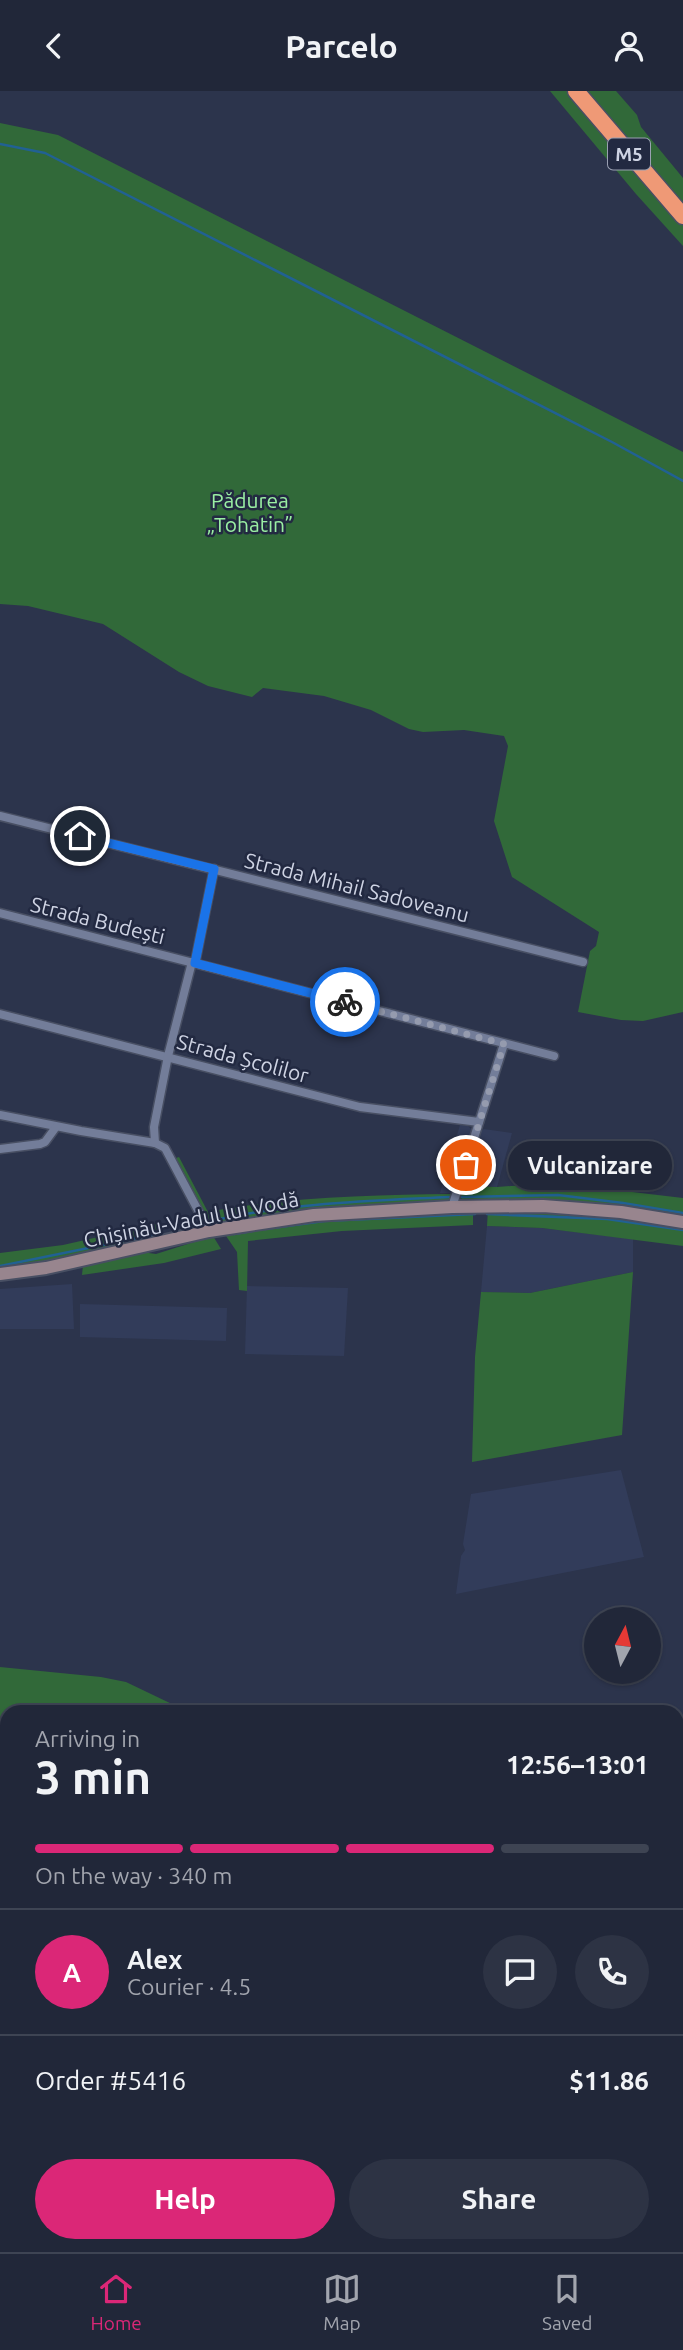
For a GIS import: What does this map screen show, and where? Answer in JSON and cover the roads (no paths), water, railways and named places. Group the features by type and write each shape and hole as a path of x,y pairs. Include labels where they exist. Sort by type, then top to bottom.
{"highway":[{"name":"M5","path":"576,91 683,216"}],"main road":[{"name":"Chișinău-Vadul lui Vodă","path":"0,1275 46,1268 209,1231 314,1215 452,1206 543,1206 583,1208 683,1222"}],"street":[{"name":"Strada Mihail Sadoveanu","path":"0,816 583,963"},
{"path":"155,1143 153,1127 168,1056 214,869"},
{"name":"Strada Budești","path":"0,913 554,1056"},
{"name":"Strada Școlilor","path":"0,1014 360,1107 479,1122"},
{"path":"452,1206 504,1044"},
{"path":"0,1115 155,1143 165,1148 209,1231"},
{"path":"0,1149 40,1144 56,1127"}],"waterway":[{"path":"0,144 45,153 612,442 683,481"},
{"path":"462,1197 558,1195 683,1213"},
{"path":"211,1221 299,1207 449,1197"},
{"path":"265,1229 324,1221 475,1214"},
{"path":"487,1214 607,1219 683,1230"},
{"path":"234,1234 252,1231"},
{"path":"0,1266 157,1234"}],"place":[{"name":"Vulcanizare","path":"466,1165"}],"park label":[{"name":"Pădurea „Tohatin”","path":"250,512"}]}
